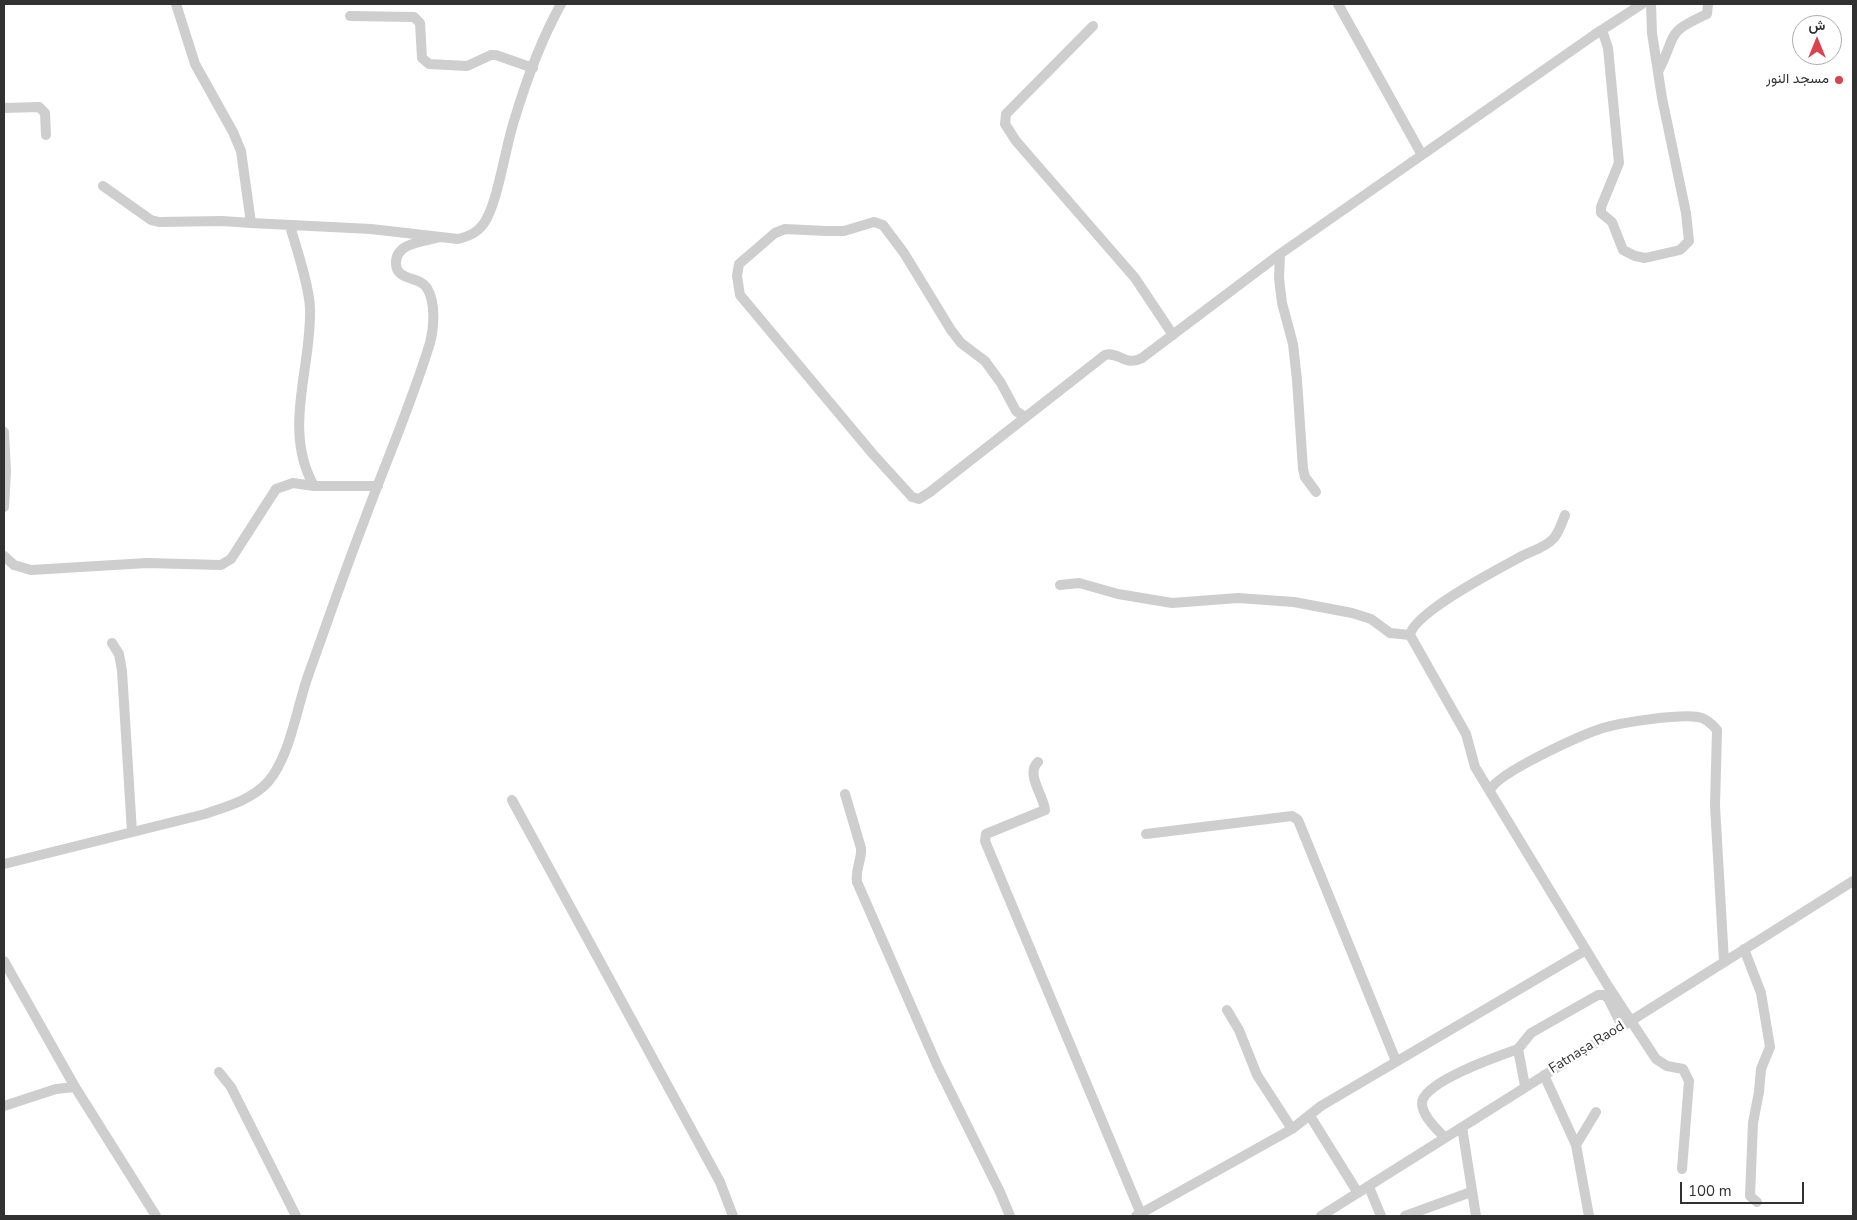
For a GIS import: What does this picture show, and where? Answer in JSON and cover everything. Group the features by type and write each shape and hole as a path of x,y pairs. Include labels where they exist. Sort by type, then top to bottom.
{"street":[{"path":"176,4 196,64 233,132 240,151 251,223"},
{"path":"103,186 151,220 159,222 222,221 371,229 458,239 469,237 485,222 514,120 548,28 561,4"},
{"path":"1338,4 1422,155"},
{"path":"1026,417 1016,411 1001,383 985,361 961,343 951,330 904,253 883,225 874,222 844,231 826,232 785,229 775,233 739,264 737,268 740,295 872,453 914,498 919,499 930,492 1026,417 1105,355 1113,354 1126,361 1137,361 1280,254 1642,4"},
{"path":"1602,30 1608,48 1619,163 1601,213 1612,222 1623,250 1628,254 1645,258 1680,250 1689,242 1686,213 1658,72 1652,33 1652,4"},
{"path":"1658,72 1674,33 1691,21 1707,14 1708,4"},
{"path":"350,16 414,17 420,23 422,58 429,64 468,66 496,55 533,68"},
{"path":"1093,26 1006,114 1005,124 1016,141 1135,278 1172,335"},
{"path":"4,108 39,107 46,113 46,135"},
{"path":"290,226 310,309 300,398 299,425 304,462 314,486"},
{"path":"4,864 235,804 254,795 268,781 282,755 308,675 378,486 433,329 433,316 427,289 423,283 400,274 397,270 396,261 399,253 408,245 440,237"},
{"path":"1280,254 1279,278 1282,302 1293,344 1303,469 1305,477 1316,492"},
{"path":"4,432 6,471 4,507"},
{"path":"4,556 14,565 31,570 147,563 221,565 231,559 276,488 293,483 314,486 378,486"},
{"path":"1565,515 1553,539 1470,585 1436,607 1411,629 1410,635 1466,734 1475,767 1586,950 1626,1023"},
{"path":"1060,585 1092,586 1118,594 1172,603 1238,598 1294,602 1358,614 1371,619 1390,633 1410,635"},
{"path":"112,643 119,654 122,670 132,832"},
{"path":"1490,790 1502,777 1544,754 1604,728 1682,717 1700,716 1706,720 1717,730 1715,806 1724,961"},
{"path":"1038,762 1034,766 1033,774 1045,810 986,834 985,841 1139,1215 1292,1128 1321,1106 1586,950"},
{"path":"845,794 862,855 856,871 857,882 937,1065 1006,1215"},
{"path":"512,800 720,1182 733,1216"},
{"path":"1146,834 1292,816 1298,820 1396,1062"},
{"name":"Fatnaṣa Raod","path":"1321,1216 1853,881"},
{"path":"1744,949 1762,993 1770,1047 1761,1069 1760,1092 1753,1123 1750,1196 1757,1202"},
{"path":"4,961 7,974 156,1216"},
{"path":"1445,1138 1425,1113 1422,1102 1424,1097 1446,1079 1476,1063 1518,1049 1531,1033 1598,995 1604,995 1656,1059 1667,1066 1683,1069 1689,1081 1682,1169"},
{"path":"1227,1010 1239,1030 1257,1075 1292,1128"},
{"path":"1518,1049 1525,1086"},
{"path":"219,1072 231,1087 296,1216"},
{"path":"1544,1075 1576,1146 1589,1216"},
{"path":"4,1106 56,1089 75,1087"},
{"path":"1576,1146 1596,1112"},
{"path":"1310,1116 1358,1193"},
{"path":"1462,1127 1476,1216"},
{"path":"1369,1187 1381,1216"},
{"path":"1405,1216 1471,1192"}],"place":[{"name":"مسجد النور","path":"1839,80"}]}
